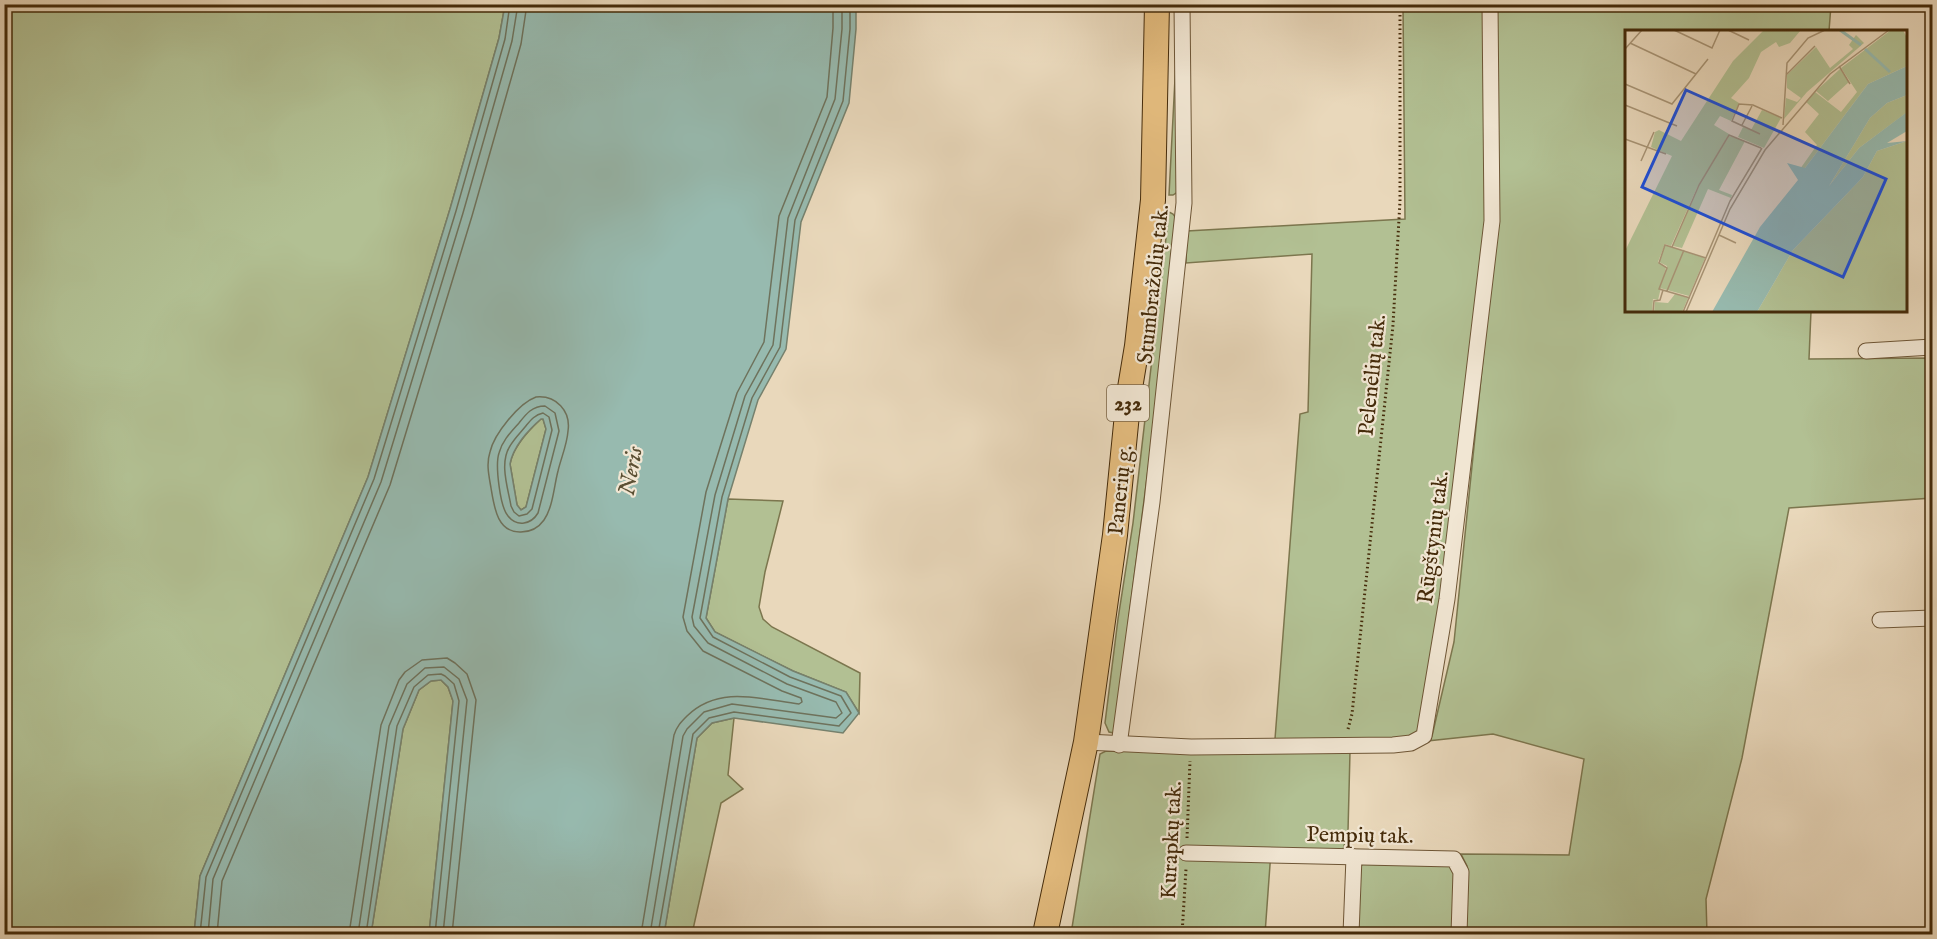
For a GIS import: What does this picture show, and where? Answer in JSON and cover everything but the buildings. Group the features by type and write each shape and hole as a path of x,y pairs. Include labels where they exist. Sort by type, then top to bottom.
{"main road":[{"name":"Panerių g.","path":"1045,934 1086,742 1115,535 1129,394 1137,346 1153,200 1157,4"}],"street":[{"name":"Stumbražolių tak.","path":"1119,745 1152,502 1183,214 1182,4"},
{"name":"Rūgštynių tak.","path":"1086,742 1191,747 1344,746 1411,743 1424,736 1448,599 1492,221 1490,4"},
{"path":"1866,351 1932,347"},
{"path":"1880,620 1932,618"},
{"name":"Pempių tak.","path":"1186,853 1454,859 1461,872 1459,934"},
{"path":"1351,934 1354,857"}],"path":[{"name":"Pelenėlių tak.","path":"1344,746 1352,714 1393,325 1400,201 1400,4"},
{"name":"Kurapkų tak.","path":"1182,934 1191,747"}],"green space":[{"path":"5,5 505,5 499,38 450,209 368,477 200,876 194,934 5,934"},
{"path":"1403,5 1484,5 1485,239 1444,582 1422,727 1416,735 1407,738 1275,739 1300,414 1308,412 1312,254 1186,263 1187,231 1405,219"},
{"path":"1497,5 1831,5 1829,30 1625,30 1625,312 1811,312 1809,359 1932,358 1932,498 1789,508 1742,758 1706,899 1707,934 1465,934 1467,866 1461,854 1569,855 1584,759 1493,734 1427,741 1432,736 1454,642 1489,300"},
{"path":"1177,40 1179,191 1169,195"},
{"path":"1169,212 1176,218 1157,400 1114,733 1109,732 1105,723 1133,523"},
{"path":"541,419 546,429 526,507 521,510 517,505 510,464 518,445"},
{"path":"728,499 783,501 765,572 759,607 763,619 772,627 860,673 859,713 846,692 793,671 715,632 706,618"},
{"path":"441,680 448,687 453,701 429,934 371,934 403,729 419,690 431,681"},
{"path":"734,718 728,775 743,789 721,803 692,934 664,934 697,738 712,723"},
{"path":"1106,751 1350,752 1348,831 1343,850 1271,851 1265,934 1071,934 1100,754"},
{"path":"1452,862 1457,871 1453,934 1355,934 1358,867 1365,863"}],"water":[{"name":"Neris","path":"505,5 856,5 849,103 801,222 786,349 758,400 728,499 706,618 715,632 793,671 846,692 859,713 843,733 734,718 712,723 697,738 664,934 429,934 453,701 448,687 441,680 431,681 419,690 403,729 371,934 194,934 200,876 368,477 450,209 499,38","holes":["543,419 546,429 526,507 521,510 517,505 510,464 514,451 522,439 536,423"]}]}
